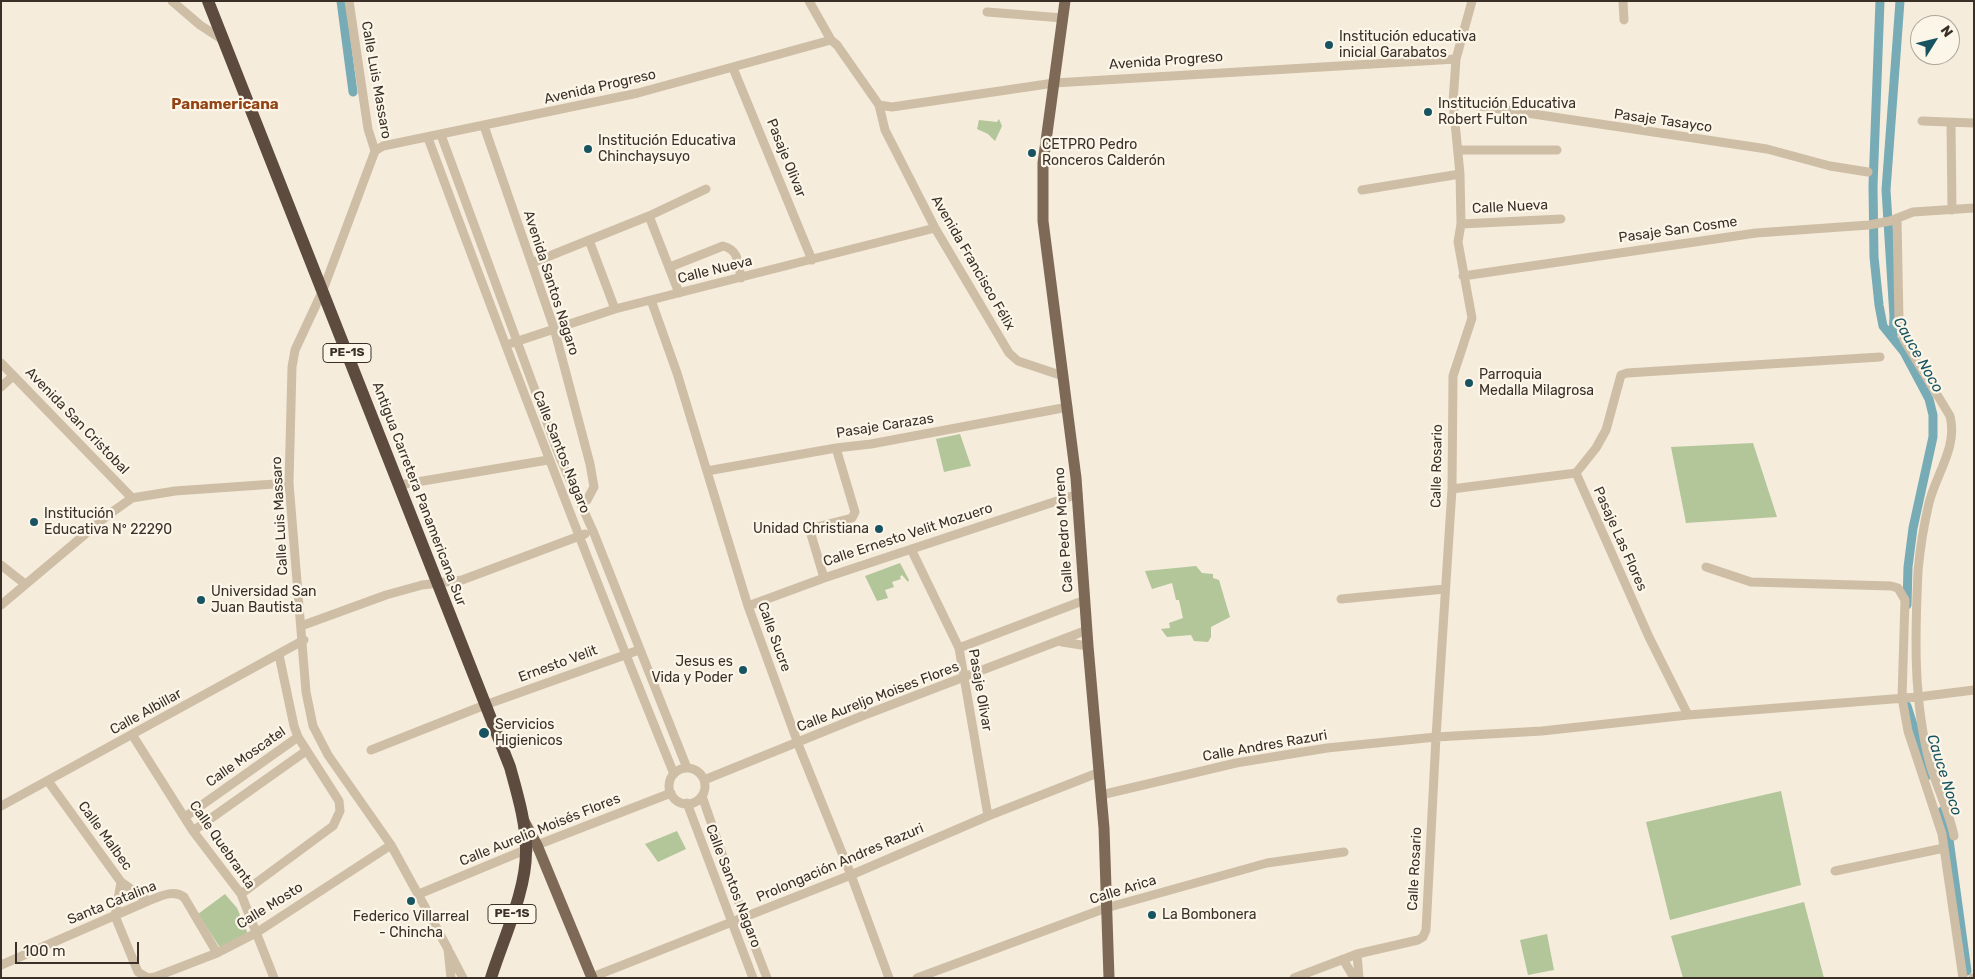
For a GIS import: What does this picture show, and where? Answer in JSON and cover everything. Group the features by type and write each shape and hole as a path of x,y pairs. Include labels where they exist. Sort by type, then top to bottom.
{"highway":[{"name":"Antigua Carretera Panamericana Sur","path":"208,1 510,767 532,847 522,884 491,978"}],"main road":[{"name":"Calle Pedro Moreno","path":"1065,1 1043,163 1043,221 1078,494 1088,646 1100,772 1108,897 1106,908 1109,978"},
{"path":"532,847 591,977"}],"street":[{"path":"172,1 200,25 224,40"},
{"name":"Calle Luis Massaro","path":"348,1 365,112 375,151 323,290 295,350 292,367 289,484 301,626 304,640 306,692 313,726 328,755 391,845 463,978"},
{"path":"808,1 830,40 837,45 879,105"},
{"name":"Calle Rosario","path":"1357,954 1423,937 1426,930 1452,489 1453,376 1472,318 1472,305 1463,276 1458,242 1461,224 1460,174 1454,102 1456,59 1472,1"},
{"path":"1623,1 1624,20"},
{"path":"987,12 1063,18"},
{"name":"Avenida Progreso","path":"375,151 381,147 638,93 830,40"},
{"name":"Avenida Progreso","path":"879,105 892,107 1054,83 1456,59"},
{"name":"Pasaje Olivar","path":"734,68 812,260"},
{"name":"Pasaje Tasayco","path":"1454,102 1767,149 1830,166 1868,172"},
{"name":"Avenida Francisco Félix","path":"879,105 885,130 935,228 1009,353 1018,361 1063,376"},
{"path":"1922,122 1974,123"},
{"path":"1951,123 1952,210"},
{"name":"Avenida Santos Nagaro","path":"484,126 554,328 594,487 591,494 581,504"},
{"name":"Calle Santos Nagaro","path":"441,135 560,458 593,531 687,768"},
{"name":"Calle Santos Nagaro","path":"428,138 548,460 674,774"},
{"path":"1459,150 1557,150"},
{"path":"1362,190 1460,174"},
{"path":"532,263 649,216 706,189"},
{"name":"Pasaje San Cosme","path":"1463,276 1756,233 1869,225 1894,220 1913,212 1974,208"},
{"path":"649,216 679,293"},
{"name":"Calle Nueva","path":"1461,224 1562,219"},
{"path":"1894,220 1900,321 1904,340 1950,416 1952,425 1948,452 1929,503 1919,568 1916,624 1918,697 1930,765 1950,817 1954,836"},
{"name":"Calle Nueva","path":"504,346 614,309 935,228"},
{"path":"590,240 614,309"},
{"path":"670,267 723,246 734,251 737,256 741,278"},
{"name":"Calle Sucre","path":"651,300 678,374 748,606 798,743 852,875 889,978"},
{"path":"1452,489 1576,473 1596,448 1606,430 1621,376 1627,372 1880,357"},
{"name":"Avenida San Cristobal","path":"1,363 132,498"},
{"path":"1,387 13,376"},
{"name":"Pasaje Carazas","path":"707,471 836,448 871,444 1068,407"},
{"path":"824,578 810,531 813,528 852,518 855,512 836,448"},
{"path":"399,485 548,460"},
{"name":"Pasaje Las Flores","path":"1576,473 1649,637 1688,715"},
{"path":"1,605 108,515 132,498 175,491 289,484"},
{"name":"Calle Ernesto Velit Mozuero","path":"748,606 824,578 1078,494"},
{"path":"301,626 386,595 437,583 462,580 593,531"},
{"name":"Pasaje Olivar","path":"911,549 959,648 988,816"},
{"path":"1,565 25,584"},
{"path":"1706,567 1751,582 1891,586 1898,588 1902,593 1905,600 1902,698 1908,731 1942,834 1964,978"},
{"path":"1341,600 1445,589"},
{"path":"959,648 1085,600"},
{"name":"Calle Aureljo Moises Flores","path":"704,780 965,677 1062,642 1087,630"},
{"name":"Calle Albillar","path":"1,806 133,736 304,640"},
{"path":"1062,642 1088,646"},
{"name":"Ernesto Velit","path":"371,750 485,705 639,650"},
{"path":"241,894 333,826 340,811 339,801 298,737 292,719 279,655"},
{"name":"Calle Andres Razuri","path":"1101,795 1236,763 1327,748 1436,737 1542,731 1688,715 1918,697 1974,690"},
{"name":"Calle Quebranta","path":"133,736 193,831 241,894 274,978"},
{"name":"Calle Moscatel","path":"185,817 298,737"},
{"path":"193,831 306,751"},
{"path":"687,768 696,770 704,780 705,787 702,796 693,803 687,804 676,799 671,792 670,784 674,774 687,768"},
{"name":"Prolongación Andres Razuri","path":"591,977 852,875 988,816 1100,772"},
{"name":"Calle Malbec","path":"48,781 121,882 148,901"},
{"name":"Calle Aurelio Moisés Flores","path":"419,894 671,792"},
{"name":"Calle Santos Nagaro","path":"702,796 767,978"},
{"name":"Calle Santos Nagaro","path":"687,804 753,978"},
{"name":"Calle Mosto","path":"155,977 217,953 256,933 391,845"},
{"path":"1835,871 1944,848"},
{"name":"Calle Arica","path":"917,978 1106,908 1267,863 1344,852"},
{"path":"121,882 115,916 138,972 148,978 155,977"},
{"name":"Santa Catalina","path":"1,965 148,901 179,893 184,896 217,953"},
{"name":"Calle Luis Massaro","path":"448,949 451,978"},
{"path":"1294,978 1357,954 1359,978"},
{"path":"1343,959 1354,978"}],"green space":[{"path":"999,119 1002,126 995,141 988,134 977,129 979,120 997,122"},
{"path":"960,434 971,466 944,472 936,439"},
{"path":"1753,443 1777,517 1686,523 1671,447"},
{"path":"900,563 909,580 908,582 902,575 901,579 892,582 894,587 885,590 888,598 877,601 865,576"},
{"path":"1196,566 1202,573 1213,574 1213,578 1219,580 1230,617 1211,627 1211,637 1208,642 1194,641 1191,635 1167,637 1161,629 1170,628 1169,623 1183,618 1179,600 1176,600 1172,583 1152,589 1145,571"},
{"path":"1781,791 1801,885 1670,920 1646,822"},
{"path":"677,831 686,849 658,862 645,844"},
{"path":"225,894 237,908 248,934 221,949 198,914"},
{"path":"1804,902 1824,978 1683,978 1671,936"},
{"path":"1547,934 1554,970 1528,975 1520,940"}],"waterway":[{"path":"341,1 353,92"},
{"name":"Cauce Noco","path":"1880,1 1873,186 1874,257 1879,305 1883,326 1904,352 1929,399 1933,415 1933,437 1913,528 1908,567 1907,605"},
{"path":"1893,338 1894,317 1886,190 1900,1"},
{"name":"Cauce Noco","path":"1907,706 1929,775"},
{"name":"Cauce Noco","path":"1942,811 1948,832 1967,971"}],"place":[{"name":"Institución educativa inicial Garabatos","path":"1329,45"},
{"name":"Institución Educativa Robert Fulton","path":"1428,112"},
{"name":"Institución Educativa Chinchaysuyo","path":"588,149"},
{"name":"CETPRO Pedro Ronceros Calderón","path":"1032,153"},
{"name":"Parroquia Medalla Milagrosa","path":"1469,383"},
{"name":"Institución Educativa Nº 22290","path":"34,522"},
{"name":"Unidad Christiana","path":"879,529"},
{"name":"Universidad San Juan Bautista","path":"201,600"},
{"name":"Jesus es Vida y Poder","path":"743,670"},
{"name":"Servicios Higienicos","path":"484,733"},
{"name":"Federico Villarreal - Chincha","path":"411,901"},
{"name":"La Bombonera","path":"1152,915"}],"district":[{"name":"Panamericana","path":"225,105"}]}
